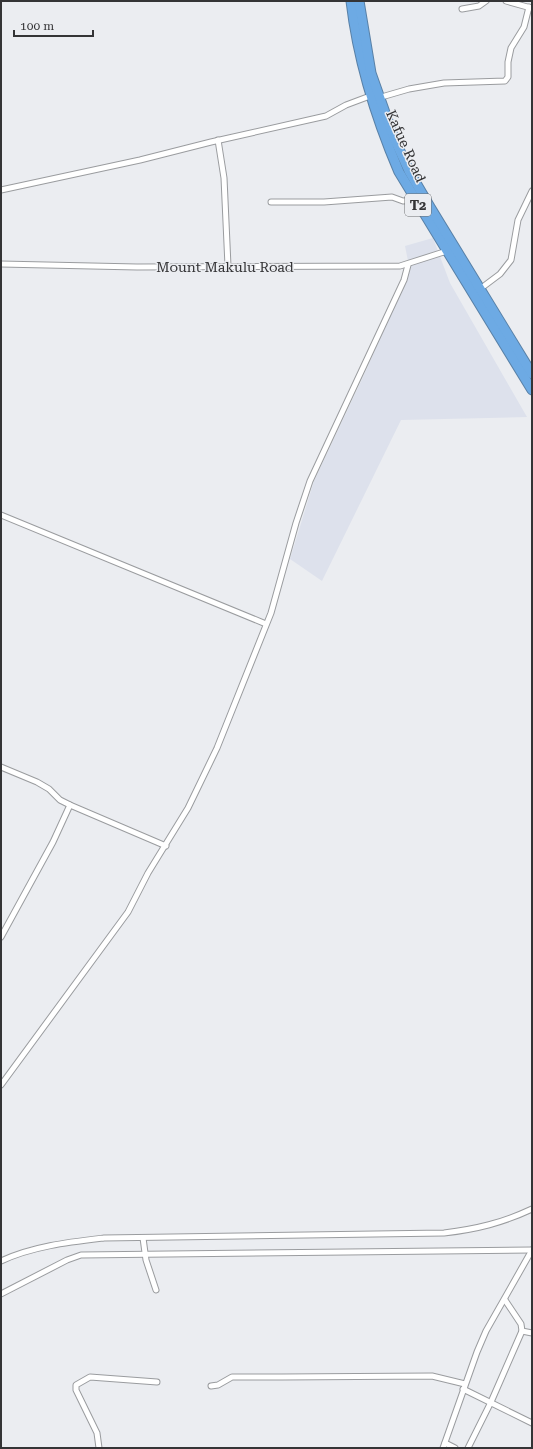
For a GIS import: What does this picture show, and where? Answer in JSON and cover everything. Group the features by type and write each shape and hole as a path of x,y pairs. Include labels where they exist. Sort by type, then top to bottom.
{"highway":[{"name":"Kafue Road","path":"351,1 357,44 374,97 383,136 399,172 532,390"},
{"name":"Kafue Road","path":"359,1 374,97 409,171 532,374"}],"street":[{"path":"462,9 479,6 486,1"},
{"path":"1,190 140,160 218,140 326,116 346,105 409,89 444,83 505,81 508,77 508,62 511,48 524,27 530,7 506,1"},
{"path":"218,140 224,178 228,266"},
{"path":"480,288 500,274 511,260 518,220 532,191"},
{"path":"271,202 324,202 392,196 403,201 415,200"},
{"name":"Mount Makulu Road","path":"1,264 137,267 340,267 408,265 447,251"},
{"path":"1,1085 128,912 148,873 188,808 209,765 266,624 276,596 296,523 310,481 404,280 408,265"},
{"path":"1,515 266,624"},
{"path":"1,767 38,782 49,789 60,800 70,805 166,846"},
{"path":"1,937 53,842 70,805"},
{"path":"1,1261 30,1251 79,1241 143,1238 444,1233 470,1230 496,1224 532,1209"},
{"path":"143,1238 145,1254 156,1290"},
{"path":"1,1294 77,1256 532,1250 505,1300 486,1331 464,1386 444,1445 455,1448"},
{"path":"468,1448 491,1402 522,1331 521,1324 505,1300"},
{"path":"522,1331 532,1333"},
{"path":"210,1386 218,1385 232,1377 432,1376 464,1386 532,1423"},
{"path":"99,1448 97,1433 76,1390 76,1385 90,1377 157,1382"}],"shaded area":[{"path":"433,238 450,283 527,417 401,420 322,581 290,559 314,481 363,377 410,271 405,246"}]}
